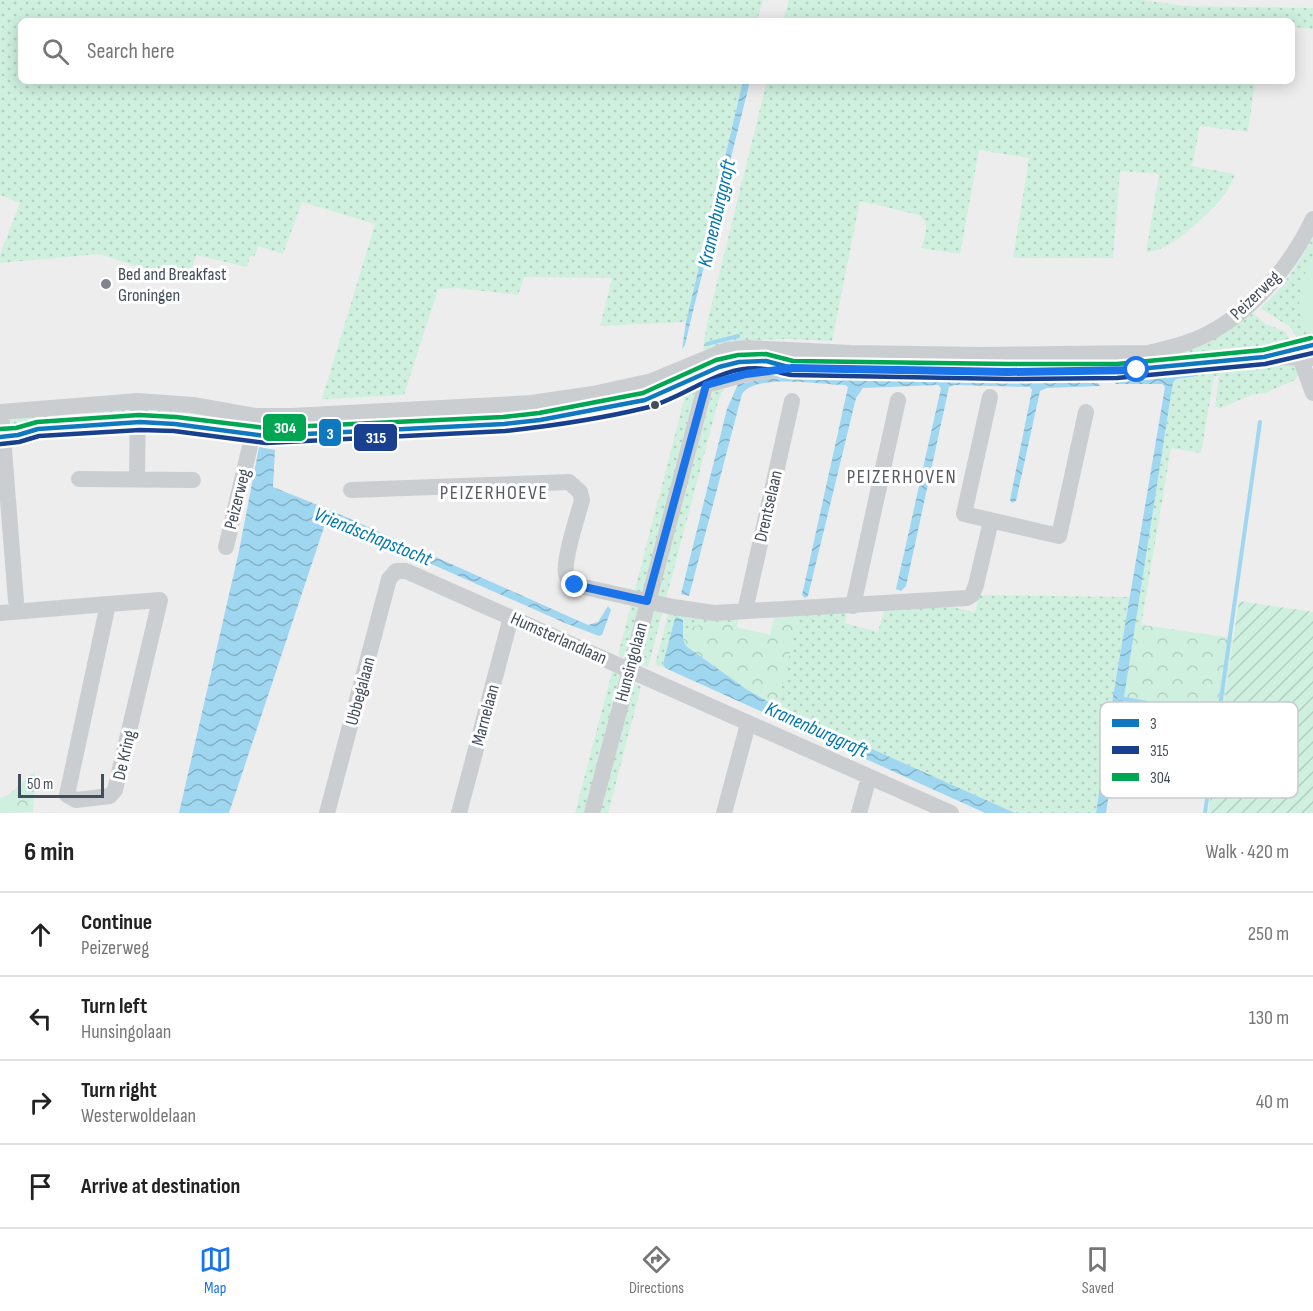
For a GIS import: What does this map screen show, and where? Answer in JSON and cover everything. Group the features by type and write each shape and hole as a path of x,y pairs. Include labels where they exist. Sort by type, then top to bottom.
{"street":[{"name":"Peizerweg","path":"707,379 731,363 748,361 766,361 792,368 851,361 983,356 1118,355 1148,353 1174,347 1201,337 1226,323 1252,304 1286,264 1313,219"},
{"name":"Peizerweg","path":"1,412 138,401 193,405 255,416 292,416 531,403 633,387 736,348 851,361 1117,371 1306,352"},
{"path":"1306,352 1313,393"},
{"name":"Hunsingolaan","path":"592,813 707,379"},
{"path":"990,397 964,514 1059,536 1086,412"},
{"path":"853,606 898,400"},
{"path":"137,479 138,401"},
{"name":"Drentselaan","path":"745,611 792,401"},
{"path":"1,412 16,601"},
{"name":"Peizerweg","path":"226,547 255,416"},
{"path":"79,479 193,480"},
{"path":"351,489 568,482 580,492 582,500 567,561 566,573 569,580 575,585 681,609 714,613 960,599 972,595 991,521"},
{"path":"0,573 13,556"},
{"name":"Humsterlandlaan","path":"396,571 406,570 951,813"},
{"name":"Ubbegalaan","path":"327,813 389,579 396,571"},
{"name":"De Kring","path":"0,614 108,604 160,600 115,790 110,796 76,800 67,795 108,604"},
{"name":"Marnelaan","path":"459,813 511,617"},
{"path":"724,813 748,724"},
{"path":"859,813 869,777"}],"green space":[{"path":"0,0 763,0 758,18 18,18 18,84 742,84 686,322 600,326 612,278 524,277 518,295 457,288 438,289 404,395 322,399 375,224 302,202 283,254 258,246 254,257 250,256 247,267 196,255 189,277 184,281 99,254 0,263 0,254 20,203 0,195"},
{"path":"789,0 1142,0 1184,6 1313,8 1313,29 1295,27 1295,18 784,18"},
{"path":"766,84 1255,84 1248,132 1200,126 1192,166 1235,174 1229,188 1196,224 1162,248 1146,253 1159,174 1120,171 1113,258 1013,258 1029,158 979,150 960,254 921,248 926,226 919,215 860,201 832,341 786,339 731,341 705,351 703,349 707,323"},
{"path":"1313,237 1313,341 1301,343 1290,327 1260,308 1290,275"},
{"path":"1313,260 1313,329 1306,330 1299,304 1306,269"},
{"path":"1253,313 1266,324 1286,332 1292,346 1162,356 1197,348 1233,328"},
{"path":"1284,361 1296,365 1298,375 1295,380 1221,408 1215,407 1219,376 1214,376 1201,453 1171,448 1141,626 1135,624 1173,382 1176,379 1198,376 1115,383 1115,376"},
{"path":"684,374 685,377 595,406 517,418 300,430 258,430 259,424 531,407"},
{"path":"726,383 718,402 648,667 641,665 639,662 712,393"},
{"path":"698,391 626,658 618,655 685,396"},
{"path":"94,409 129,409 133,416 7,426 9,420 56,412 57,422 94,418"},
{"path":"145,409 213,414 212,422 242,427 243,419 251,429 223,427 182,418 142,416"},
{"path":"979,595 1130,597 1113,702 1100,702 1100,788 1096,813 1015,813 774,705 780,695 799,613 847,611 845,623 878,632 885,607 942,605 975,612"},
{"path":"1239,601 1313,612 1313,813 1208,813 1210,798 1298,798 1298,702 1224,702"},
{"path":"669,610 740,616 738,622 707,623 683,630 683,620 677,617 663,664 665,668 655,665"},
{"path":"799,613 780,695 774,705 746,689 686,646 683,639 683,630 707,623 738,622 737,627 770,635 775,614"},
{"path":"1135,624 1233,638 1224,702 1123,700"},
{"path":"613,668 621,672 584,813 575,813"},
{"path":"634,683 641,687 608,813 599,813"},
{"path":"35,771 33,812 0,813 0,798 8,795"}],"water":[{"path":"742,84 749,84 685,345 682,349 686,322"},
{"path":"1198,374 1198,376 1176,379 1173,382 1123,702 1112,702 1165,387 1162,384 1115,384 1116,382"},
{"path":"770,378 1098,383 1100,386 1047,388 1040,391 1016,501 1012,503 1010,500 1032,390 1030,387 954,385 949,387 906,586 901,591 896,589 941,388 938,385 863,388 856,398 808,596 805,598 802,595 848,387 774,382 749,388 742,394 689,596 681,594 727,409 738,384"},
{"name":"Vriendschapstocht","path":"259,447 275,450 273,487 330,510 588,625 598,622 608,606 611,610 602,635 599,636 565,623 327,518 229,813 179,813 239,551"},
{"path":"677,617 683,620 683,639 686,646 746,689 774,705 1015,813 985,813 665,668 663,664"},
{"path":"1100,786 1100,798 1108,798 1106,813 1096,813"}],"waterway":[{"name":"Kranenburggraft","path":"707,344 738,336"},
{"path":"1221,702 1260,422"},
{"path":"1119,698 1142,702"},
{"path":"1205,813 1207,798"}],"transit line":[{"name":"304","path":"0,429 16,428 37,422 139,415 266,428 503,417 539,413 643,393 716,360 738,355 766,354 793,361 1117,364 1263,350 1311,338"},
{"name":"3","path":"0,437 38,429 140,422 175,424 266,436 504,424 540,420 645,400 719,367 739,362 766,361 792,368 1008,372 1117,371 1264,357 1313,345"},
{"name":"315","path":"1,444 39,436 140,430 174,431 266,443 505,431 575,422 645,408 675,397 718,376 749,369 765,369 792,375 1008,379 1117,378 1265,364 1313,353"}],"place":[{"name":"Bed and Breakfast Groningen","path":"106,284"}],"district":[{"name":"PEIZERHOVEN","path":"902,476"},
{"name":"PEIZERHOEVE","path":"494,492"}],"route":[{"path":"575,585 647,601 706,385 746,374 792,368 1008,372 1137,370"}]}
